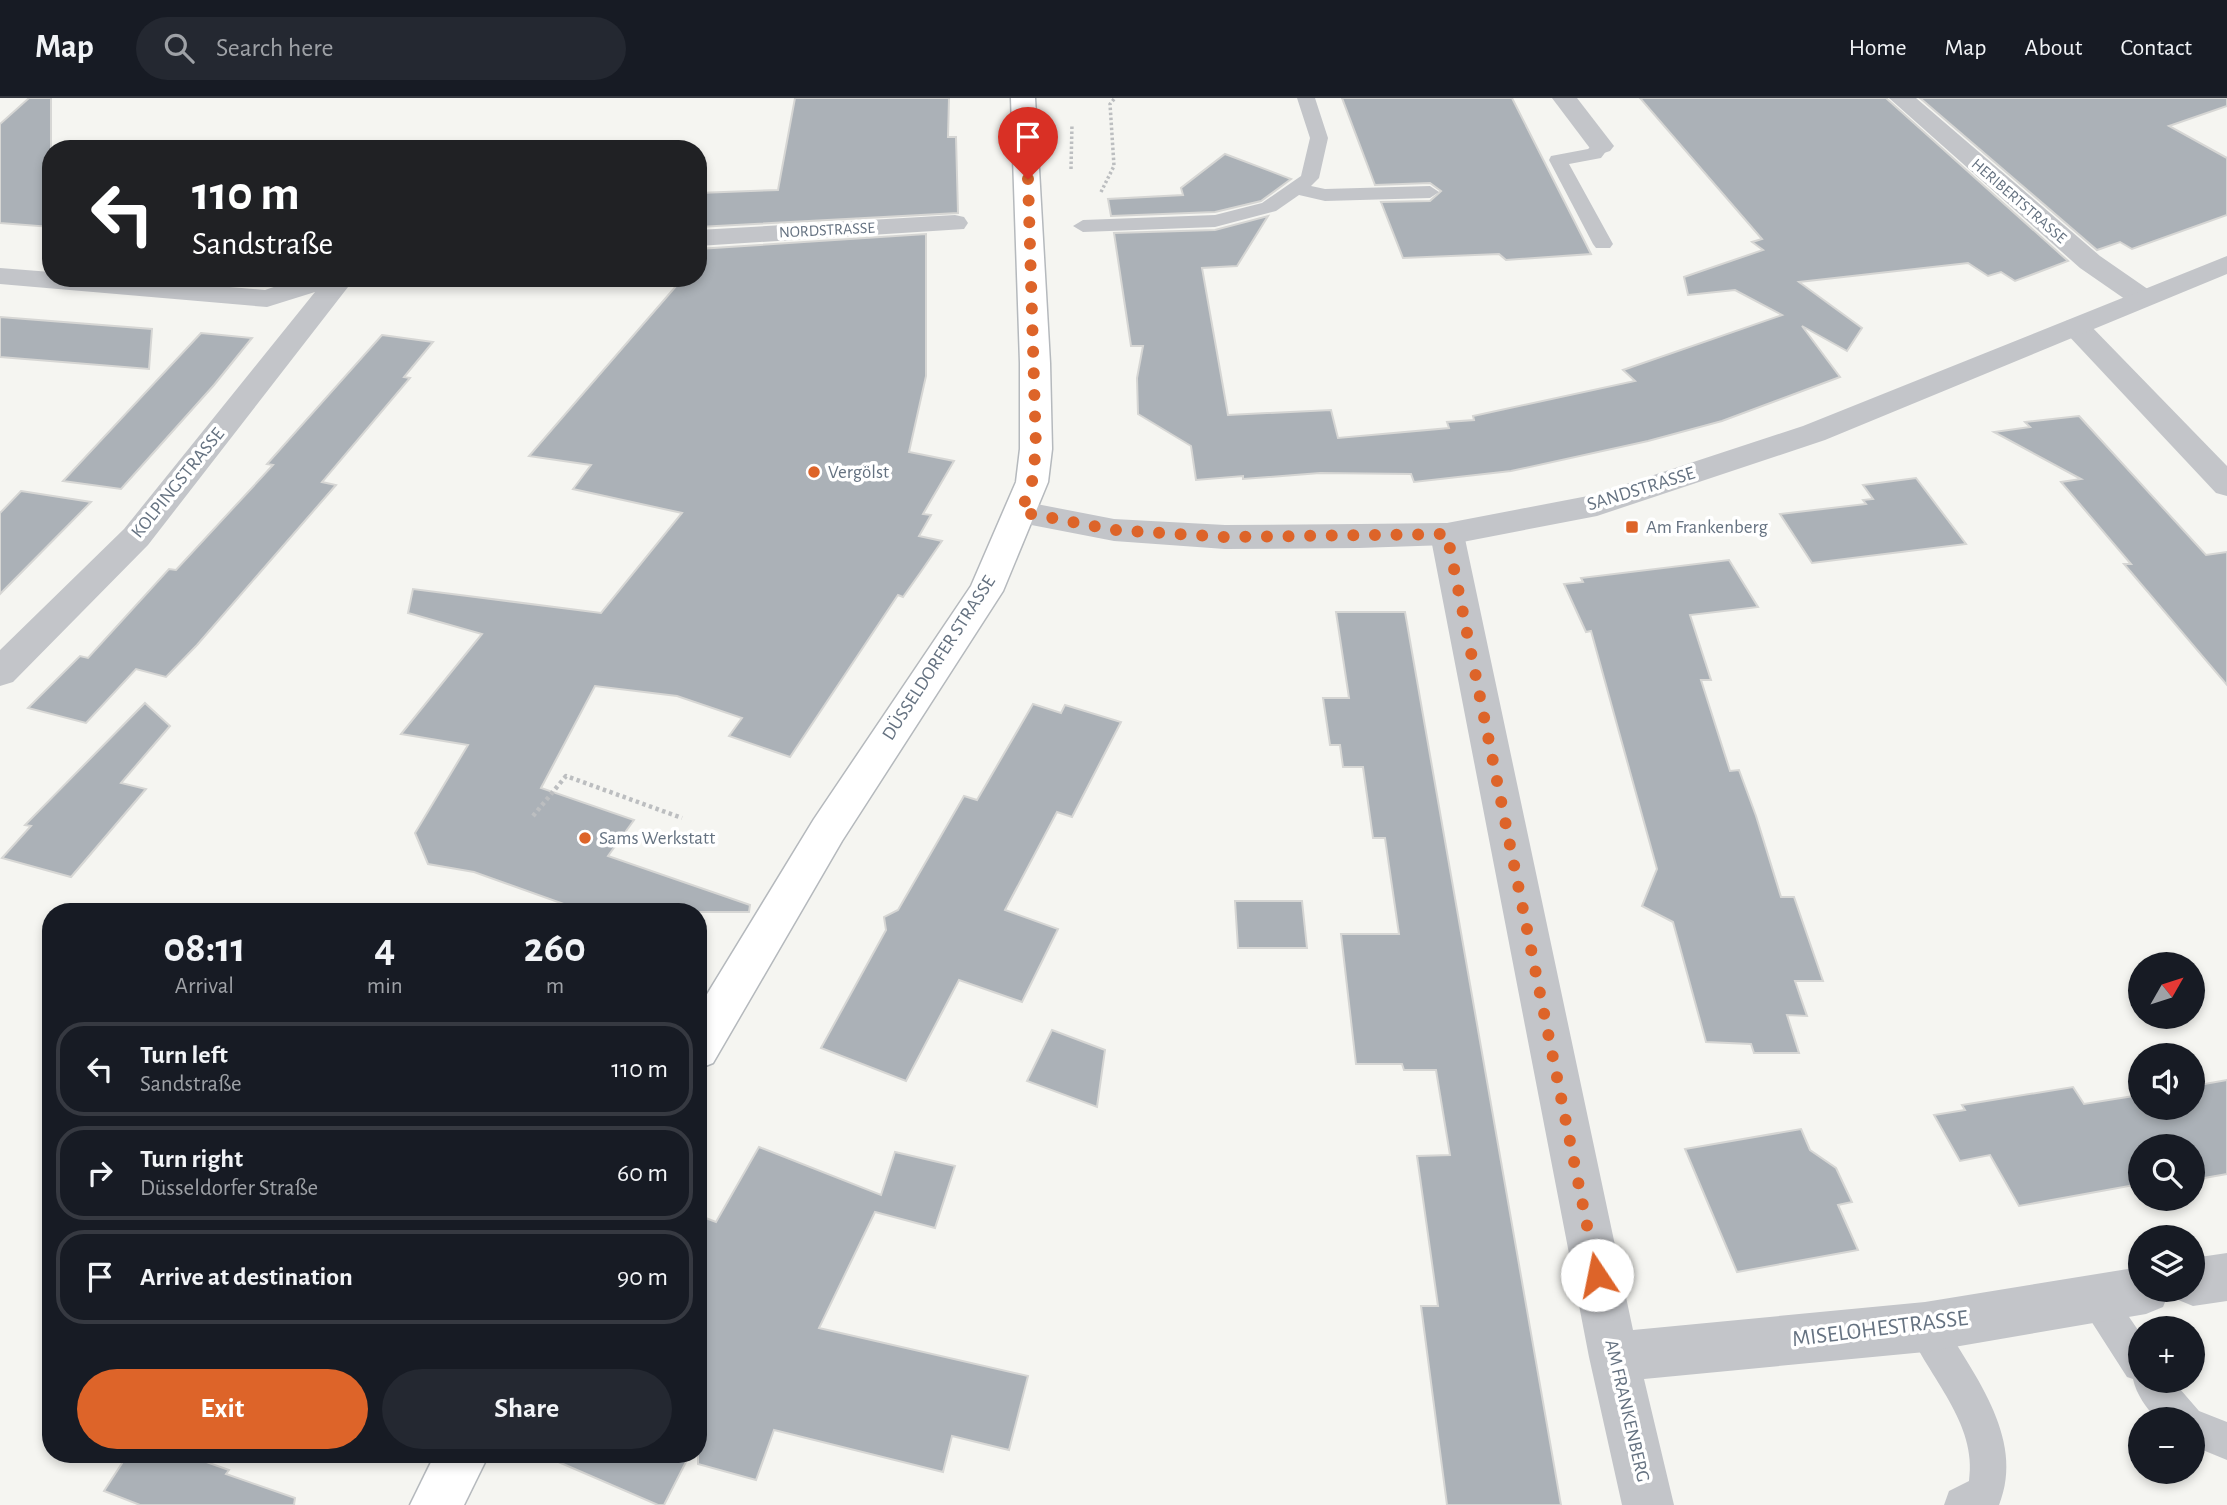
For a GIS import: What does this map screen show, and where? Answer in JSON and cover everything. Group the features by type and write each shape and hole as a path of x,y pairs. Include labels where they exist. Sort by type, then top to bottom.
{"main road":[{"name":"DÜSSELDORFER STRASSE","path":"707,1034 828,830 961,625 986,591 1032,482 1036,449 1031,231 1023,98"},
{"path":"436,1505 459,1463"}],"street":[{"path":"1564,98 1601,146"},
{"name":"HERIBERTSTRASSE","path":"1901,98 2091,262 2142,298"},
{"name":"NORDSTRASSE","path":"707,237 955,223"},
{"name":"SANDSTRASSE","path":"1021,512 1114,530 1225,537 1447,534 1610,501 1814,433 2227,264"},
{"path":"0,276 42,280"},
{"path":"128,287 267,299 302,287"},
{"name":"KOLPINGSTRASSE","path":"0,673 136,537 334,287"},
{"path":"2076,327 2227,485"},
{"name":"AM FRANKENBERG","path":"1447,534 1614,1357 1648,1505"},
{"path":"2205,1280 2227,1277"},
{"name":"MISELOHESTRASSE","path":"1614,1357 1925,1327 2128,1293"}],"lane":[{"path":"1083,226 1215,222 1269,207 1310,178 1319,138 1306,98"},
{"path":"1601,146 1594,153 1558,160 1603,244"},
{"path":"1295,188 1325,195 1430,192"},
{"path":"2096,1298 2128,1346"},
{"path":"1925,1327 1976,1419 1988,1448 1990,1475 1986,1493 1963,1505"},
{"path":"2159,1393 2172,1407"},
{"path":"2205,1432 2227,1441"}],"path":[{"path":"1083,226 1114,166 1110,104 1115,98"},
{"path":"533,816 566,776 682,818"}],"building":[{"path":"29,98 51,98 51,140 42,140 42,226 0,223 0,124"},
{"path":"795,98 949,98 948,137 956,137 958,213 707,227 707,193 778,190"},
{"path":"1342,98 1512,98 1591,254 1506,260 1499,254 1403,258 1381,202 1430,201 1441,191 1430,183 1375,185"},
{"path":"1640,98 1886,98 2068,261 2015,281 2001,272 1988,276 1968,263 1799,282 1862,328 1847,351 1802,326 1840,377 1722,421 1648,441 1511,471 1414,482 1411,474 1320,473 1196,480 1191,446 1138,414 1137,378 1143,346 1131,346 1114,233 1215,230 1268,216 1237,266 1202,268 1228,415 1331,410 1338,438 1449,428 1447,422 1474,420 1473,416 1635,381 1623,370 1782,315 1735,290 1688,295 1684,277 1763,250 1752,242 1762,239"},
{"path":"1920,98 2227,98 2227,106 2169,126 2227,158 2227,215 2132,249 2120,242 2097,250"},
{"path":"1225,154 1291,179 1261,201 1215,212 1111,216 1108,199 1183,195 1181,188"},
{"path":"926,234 926,376 909,452 954,461 923,514 931,515 919,536 942,541 903,597 898,595 790,757 729,736 742,718 677,696 595,686 541,788 634,820 608,856 750,905 749,912 707,912 707,903 561,903 474,872 428,864 415,833 468,745 401,734 482,634 408,613 413,589 601,613 682,513 573,489 591,465 529,456 675,287 707,287 707,248"},
{"path":"0,317 152,329 149,369 0,357"},
{"path":"201,333 252,338 121,489 63,481"},
{"path":"382,335 433,342 404,377 410,378 322,482 336,485 197,645 166,677 136,669 86,723 28,708 80,656 88,658 169,569 176,570 273,465 267,464"},
{"path":"2079,416 2206,555 2227,552 2227,685 2124,564 2131,564 2061,482 2081,479 1994,432 2030,427 2025,422"},
{"path":"1916,478 1966,544 1812,563 1780,514 1866,504 1863,500 1873,499 1863,485"},
{"path":"21,491 91,502 0,594 0,513"},
{"path":"1729,560 1758,607 1690,615 1711,680 1701,680 1730,771 1739,770 1781,897 1794,897 1823,981 1795,981 1807,1016 1787,1015 1799,1053 1754,1053 1751,1044 1706,1042 1673,922 1642,906 1657,869 1591,631 1586,632 1564,584 1583,582 1581,578"},
{"path":"1336,612 1405,612 1561,1505 1447,1505 1421,1306 1438,1306 1417,1156 1450,1155 1436,1070 1404,1070 1402,1064 1356,1064 1341,934 1399,934 1385,838 1373,838 1363,767 1343,767 1340,745 1330,745 1323,698 1349,698"},
{"path":"145,703 170,726 121,783 146,789 71,877 2,858 31,826 25,825"},
{"path":"1033,704 1061,713 1065,705 1121,722 1072,817 1057,812 1005,910 1058,929 1022,1002 959,980 906,1081 821,1048 886,930 884,917 898,910 964,796 977,800"},
{"path":"1235,901 1302,901 1307,948 1238,948"},
{"path":"1052,1030 1105,1050 1097,1107 1027,1081"},
{"path":"2227,1080 2227,1174 2205,1178 2205,1134 2128,1134 2128,1186 2019,1206 1990,1155 1960,1161 1934,1115 1965,1110 1962,1105 2073,1087 2084,1104 2128,1097 2128,1120 2205,1120 2205,1084"},
{"path":"1801,1129 1810,1150 1836,1168 1852,1202 1838,1205 1858,1250 1737,1272 1685,1149"},
{"path":"759,1147 881,1195 895,1152 955,1166 935,1228 875,1212 819,1328 1028,1376 1009,1450 952,1436 943,1472 774,1430 756,1480 698,1464 707,1463 707,1218 716,1222"},
{"path":"122,1463 209,1463 229,1470 226,1474 295,1498 294,1505 140,1505 104,1491"},
{"path":"561,1463 685,1463 664,1505 658,1505"}],"place":[{"name":"Vergölst","path":"814,472"},
{"name":"Am Frankenberg","path":"1632,527"},
{"name":"Sams Werkstatt","path":"585,838"}],"route":[{"path":"1028,179 1036,449 1032,482 1021,512 1114,530 1225,537 1447,534 1597,1275"}]}
